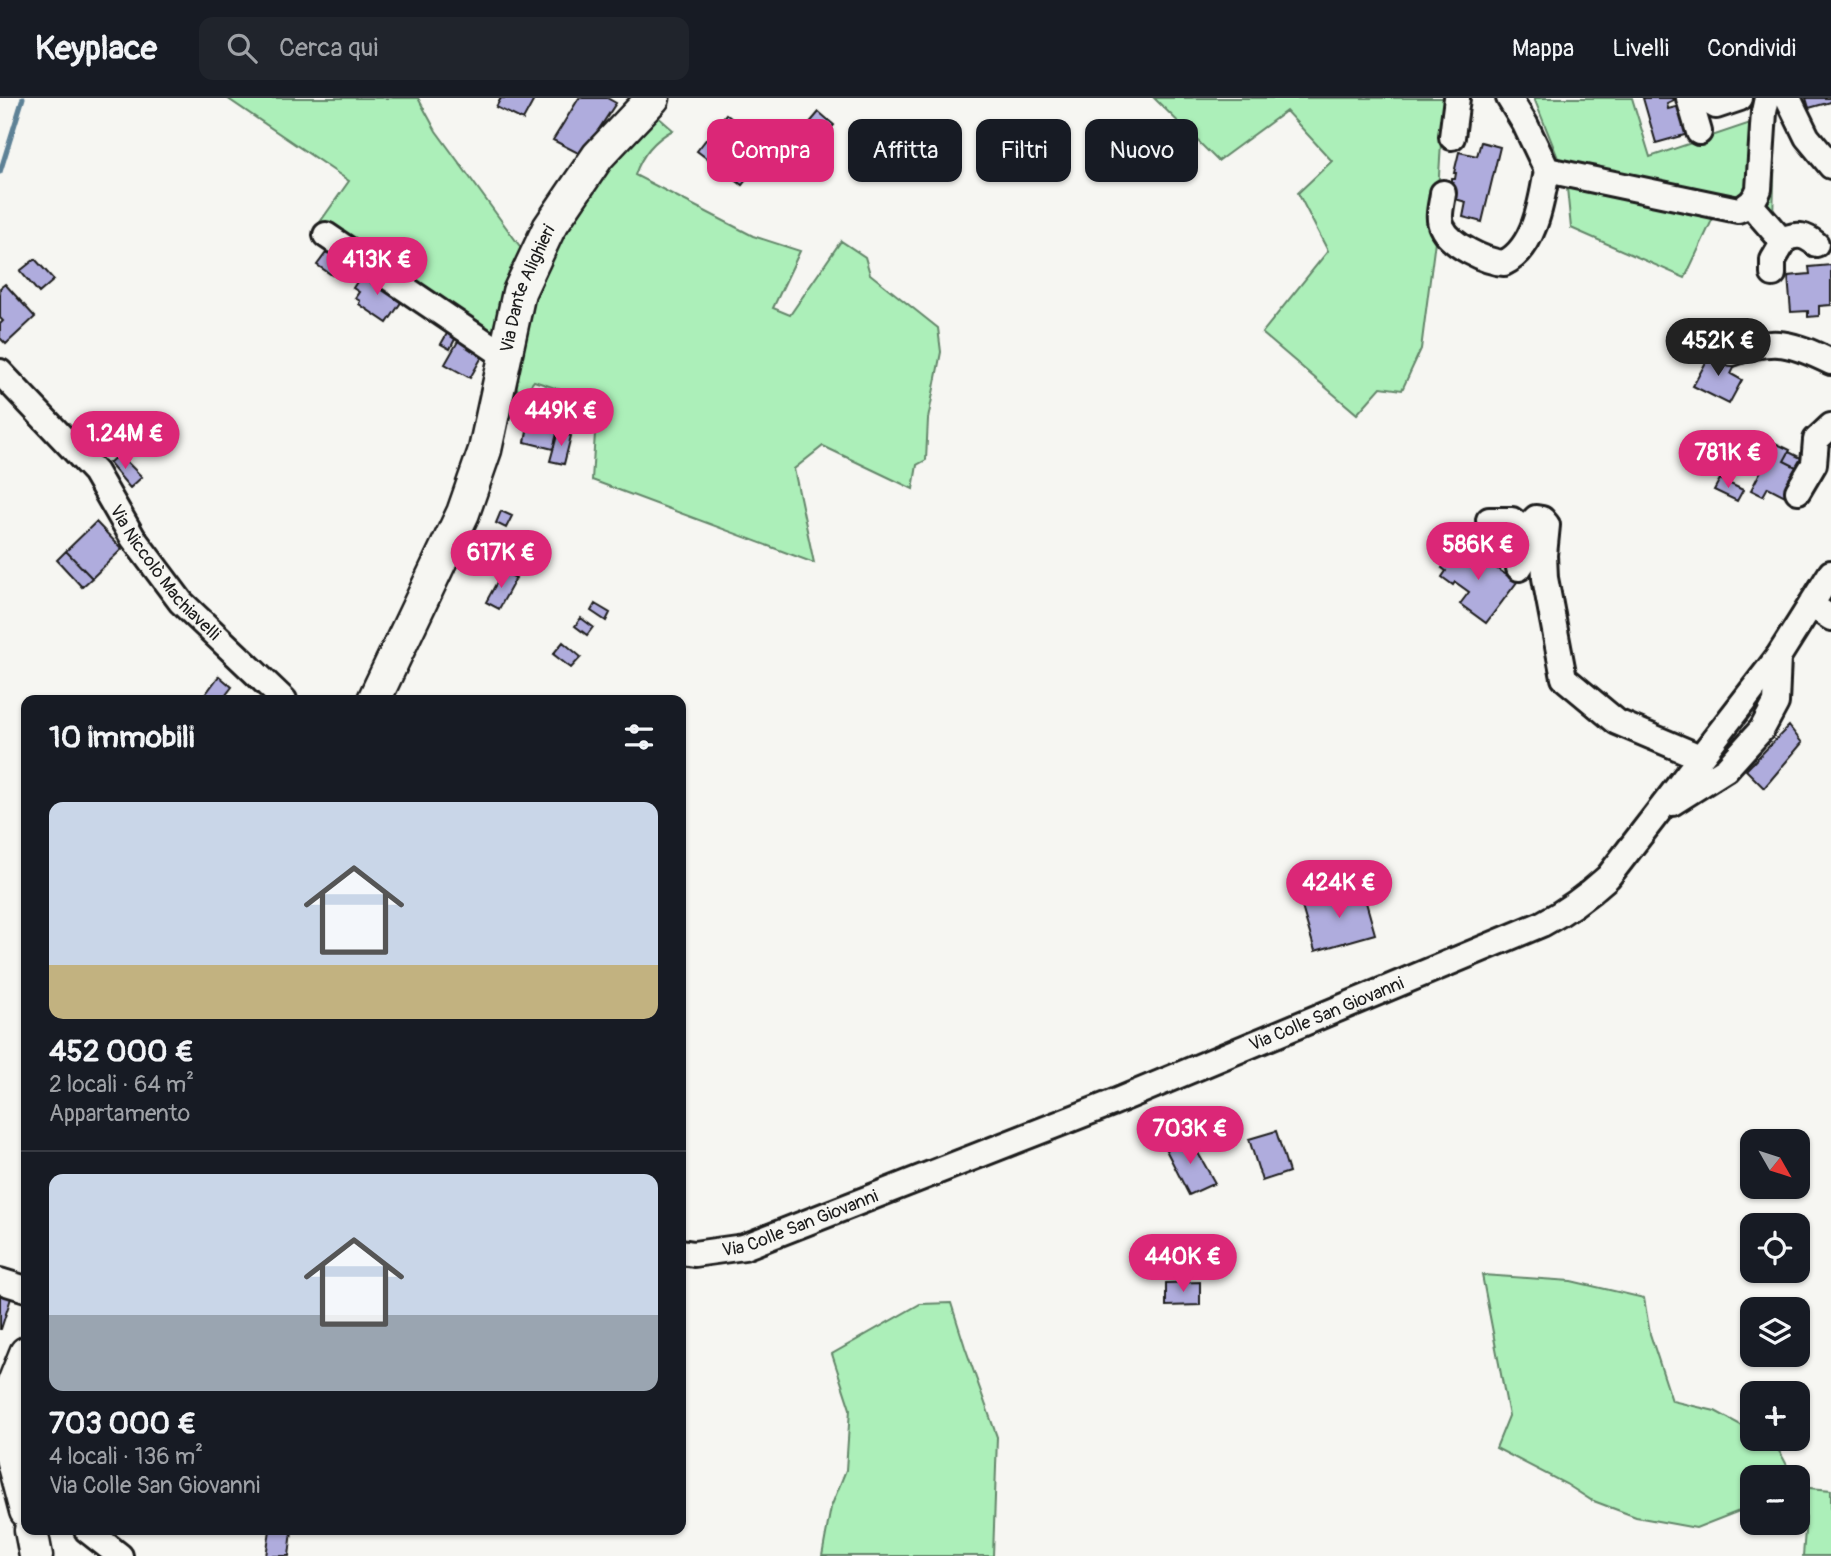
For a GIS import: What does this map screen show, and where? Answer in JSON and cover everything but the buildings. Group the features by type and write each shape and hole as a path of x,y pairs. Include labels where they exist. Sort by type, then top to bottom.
{"main road":[{"name":"Via Dante Alighieri","path":"376,695 463,513 485,450 519,292 549,228 598,156 653,98"},
{"path":"21,1365 8,1398 12,1458 21,1492"},
{"path":"32,1535 36,1556"}],"street":[{"path":"1452,137 1457,98"},
{"path":"1443,193 1440,220 1443,230 1455,242 1488,261 1504,263 1524,246 1534,223 1547,170 1509,98"},
{"path":"1689,98 1699,132"},
{"path":"1707,98 1716,106 1740,98"},
{"path":"1547,170 1738,211 1756,198 1759,189 1764,112 1768,98"},
{"path":"1788,98 1807,137 1831,166"},
{"path":"1750,204 1783,242"},
{"path":"1773,274 1773,260 1786,238 1797,234 1807,236 1816,244"},
{"path":"326,235 505,356"},
{"path":"1732,353 1767,342 1806,349 1831,362"},
{"name":"Via Niccolò Machiavelli","path":"0,372 94,472 133,538 181,602 280,695"},
{"path":"1798,491 1814,464 1816,440 1831,426"},
{"path":"1524,530 1536,518 1545,521 1547,525 1545,578 1564,678 1617,722 1700,757"},
{"path":"1489,520 1512,520 1524,530 1527,555 1519,568"},
{"name":"Via Colle San Giovanni","path":"686,1253 744,1247 1112,1103 1542,924 1578,903 1608,877 1779,657 1821,611 1831,573"},
{"path":"1656,812 1726,769 1762,729 1776,703 1779,657"},
{"path":"0,1281 21,1287"},
{"path":"93,1535 120,1556"}],"green space":[{"path":"227,98 418,98 436,131 527,256 503,342 318,225 349,181"},
{"path":"1154,98 1453,98 1442,126 1435,241 1421,349 1402,390 1381,387 1357,414 1262,333 1328,251 1298,193 1332,161 1286,111 1218,161 1198,141 1198,119 1175,119"},
{"path":"1534,98 1632,98 1650,157 1771,116 1775,140 1773,222 1713,218 1685,278 1571,228 1566,178"},
{"path":"657,116 673,130 650,148 635,175 753,236 800,251 773,308 790,315 841,241 865,257 870,274 938,328 941,352 928,419 926,460 917,465 913,489 823,446 794,469 814,563 592,480 597,402 534,381 526,391 519,391 516,387 533,300 543,267 615,153"},
{"path":"1482,1275 1571,1281 1644,1298 1650,1334 1672,1401 1715,1411 1740,1425 1740,1451 1779,1451 1786,1465 1740,1465 1740,1511 1696,1528 1636,1517 1591,1500 1496,1448 1509,1416"},
{"path":"951,1303 997,1437 993,1556 822,1556 831,1507 846,1470 850,1409 832,1354 920,1304"},
{"path":"1810,1488 1831,1490 1831,1556 1803,1556 1805,1535 1810,1535"}],"waterway":[{"path":"0,172 23,98"}]}
